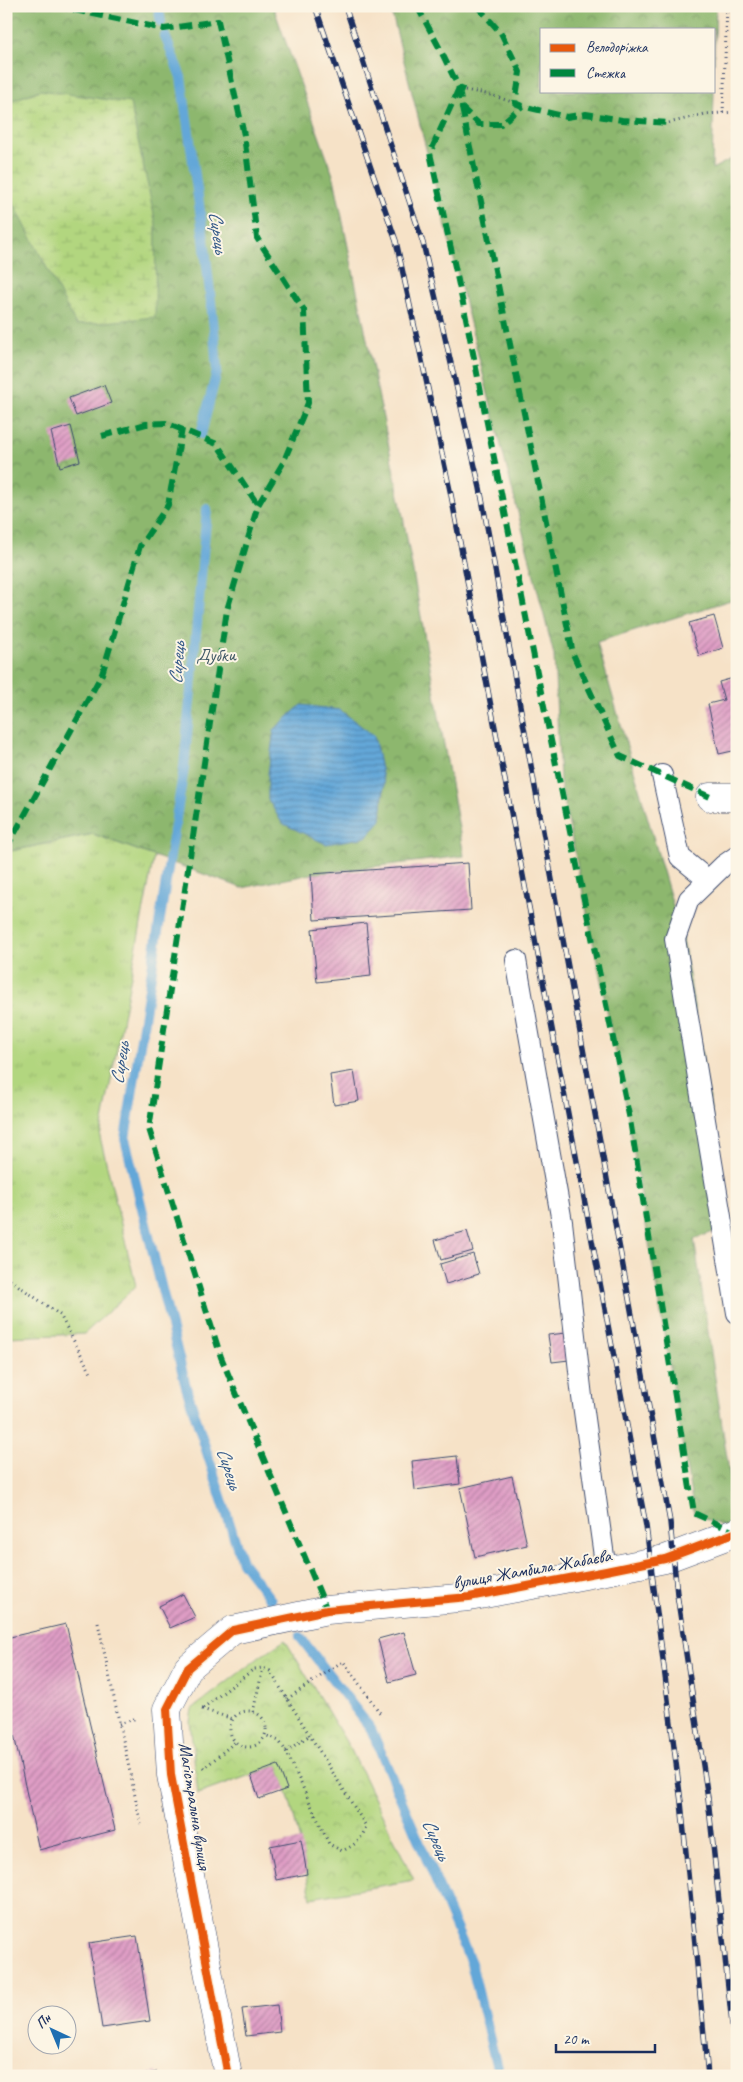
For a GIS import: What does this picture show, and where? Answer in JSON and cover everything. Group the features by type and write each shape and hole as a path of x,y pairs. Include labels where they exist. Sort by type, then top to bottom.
{"street":[{"path":"710,797 737,797"},
{"name":"вулиця Жамбила Жабаєва","path":"327,1610 468,1597 606,1571 665,1559 737,1532"},
{"name":"Магістральна вулиця","path":"228,2076 171,1775 167,1709 188,1668 233,1630 327,1610"}],"lane":[{"path":"662,775 680,857 708,880"},
{"path":"737,856 689,899 675,939 737,1313"},
{"path":"516,960 562,1222 582,1397 606,1571"}],"path":[{"path":"723,113 728,6"},
{"path":"465,90 515,102"},
{"path":"669,123 705,114 737,112"},
{"path":"6,1277 60,1315 92,1375"},
{"path":"98,1623 140,1824"},
{"path":"287,1699 343,1661 380,1713"},
{"path":"253,1712 262,1668"},
{"path":"199,1714 202,1709 254,1669 262,1668 270,1672 366,1826 363,1837 355,1845 342,1851 329,1844 286,1751 279,1741 265,1735"},
{"path":"242,1712 253,1712 262,1718 266,1730 265,1735 258,1745 246,1748 235,1742 230,1731 233,1719 242,1712"},
{"path":"286,1751 310,1735"},
{"path":"202,1762 204,1768 235,1742"}],"green space":[{"name":"Дубки","path":"6,6 273,6 334,178 402,511 464,856 311,874 242,888 93,834 6,852 6,188 42,254 40,90 6,103"},
{"path":"390,6 716,6 715,28 540,28 540,92 714,92 712,169 737,156 737,598 597,642 684,944 730,1226 694,1239 732,1491 737,1492 737,1532 694,1513 624,1093 560,781 554,655"},
{"path":"40,90 130,103 156,224 155,317 76,325 6,188 6,103"},
{"path":"93,834 154,856 100,1137 136,1286 84,1334 6,1337 6,852"},
{"path":"285,1640 351,1750 414,1880 311,1898 298,1831 278,1765 198,1794 190,1722 192,1709"}],"water":[{"path":"301,705 340,710 374,736 384,784 381,820 366,837 326,844 282,823 268,799 268,774 274,730"}],"building":[{"path":"104,385 111,403 76,416 69,398"},
{"path":"71,426 80,461 60,467 51,432"},
{"path":"714,616 723,648 699,656 689,623"},
{"path":"737,677 737,750 719,754 708,704 724,700 719,682"},
{"path":"468,863 471,910 314,920 311,874"},
{"path":"366,923 371,976 317,982 312,929"},
{"path":"354,1071 359,1101 334,1105 330,1075"},
{"path":"467,1231 473,1251 441,1260 435,1240"},
{"path":"473,1254 479,1274 446,1284 440,1264"},
{"path":"566,1333 569,1360 552,1362 548,1335"},
{"path":"457,1456 460,1484 415,1490 412,1461"},
{"path":"512,1476 527,1545 475,1557 460,1488"},
{"path":"183,1594 195,1617 170,1628 159,1606"},
{"path":"66,1624 115,1830 39,1850 6,1698 6,1638"},
{"path":"404,1632 416,1675 389,1682 378,1639"},
{"path":"278,1765 287,1789 259,1799 251,1775"},
{"path":"301,1840 307,1874 276,1880 270,1846"},
{"path":"137,1936 150,2021 102,2028 89,1943"},
{"path":"277,2005 280,2032 246,2036 242,2009"},
{"path":"157,2072 158,2076 143,2076 143,2075"}],"waterway":[{"name":"Сирець","path":"158,6 161,22"},
{"name":"Сирець","path":"165,36 181,77 204,239 214,329 217,371 201,434"},
{"name":"Сирець","path":"207,509 184,768 125,1139 186,1387 242,1562 271,1600"},
{"name":"Сирець","path":"300,1637 371,1729 471,1963 499,2076"}],"railway":[{"path":"315,6 396,241 451,495 646,1526 681,1802 708,2076"},
{"path":"345,6 423,243 480,488 670,1522 677,1594 708,1798 737,2071"}],"marked path":[{"path":"56,6 164,29 218,21 244,135 257,238 304,310 308,403 283,463 258,505 227,610 149,1129 221,1357 327,1610"},
{"path":"417,6 459,88 464,90"},
{"path":"477,6 501,33 520,72 515,103 567,117 586,114 622,120 669,123"},
{"path":"459,88 430,153 464,308 543,702 630,1120 694,1513 734,1532 737,1543"},
{"path":"459,88 462,108 479,124 501,124 522,106"},
{"path":"462,108 573,654 620,756 710,797"},
{"path":"102,436 146,424 166,423 217,444 258,505"},
{"path":"6,849 102,674 140,546 168,505 182,429"}],"cycle path":[{"path":"228,2076 171,1775 167,1709 188,1668 233,1630 327,1610 469,1597 606,1571 665,1559 737,1532"}]}
